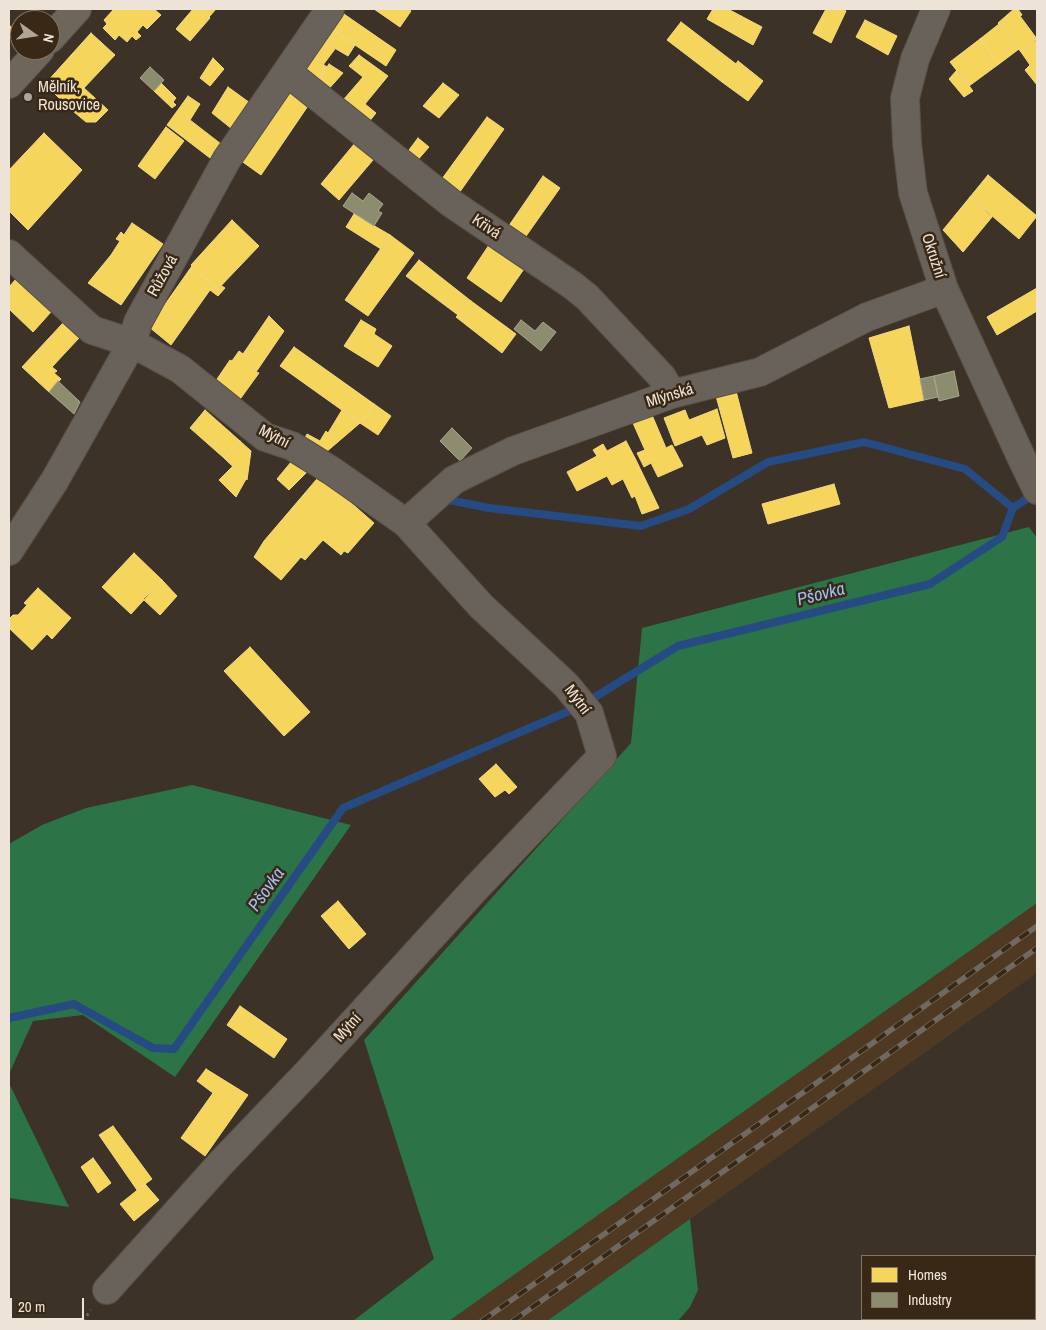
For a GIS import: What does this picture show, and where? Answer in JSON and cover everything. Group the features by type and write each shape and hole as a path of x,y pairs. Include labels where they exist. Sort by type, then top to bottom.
{"main road":[{"path":"60,28 78,9"},
{"path":"9,84 31,60"}],"street":[{"name":"Růžová","path":"9,550 55,480 132,343 138,322 227,159 330,9"},
{"name":"Okružní","path":"936,9 915,59 905,98 907,143 913,193 944,289 1037,490"},
{"name":"Křivá","path":"287,72 451,203 587,297 662,377 672,394"},
{"name":"Mýtní","path":"9,254 92,330 132,343 180,369 265,437 292,446 406,522 481,606 566,685 589,713 602,756 470,895 308,1072 220,1163 107,1290"},
{"name":"Mlýnská","path":"406,522 454,480 513,450 672,394 760,372 867,317 944,289"}],"shaded area":[{"path":"1037,903 1037,973 547,1321 449,1321"}],"green space":[{"path":"1029,527 1037,538 1037,903 449,1321 353,1321 434,1259 364,1040 631,743 642,628"},
{"path":"192,785 351,825 175,1077 83,1015 33,1021 9,1074 9,844 42,825 86,808"},
{"path":"9,1083 69,1207 9,1198"},
{"path":"690,1219 698,1290 690,1307 678,1321 547,1321"}],"building: Homes":[{"path":"114,9 154,9 161,15 147,29 143,25 137,32 141,36 136,40 132,36 127,42 119,35 115,40 103,28 107,24 104,20"},
{"path":"193,9 216,9 190,41 176,29"},
{"path":"374,9 408,9 411,11 400,27"},
{"path":"713,9 728,9 741,16 732,33 707,19"},
{"path":"826,9 842,9 846,11 831,43 813,33"},
{"path":"1014,9 1018,9 1022,15 1020,16 1037,39 1021,52 998,23"},
{"path":"341,12 396,50 386,66 330,28"},
{"path":"741,16 762,27 753,45 732,33"},
{"path":"865,20 897,36 888,55 856,37"},
{"path":"681,22 736,64 722,82 667,40"},
{"path":"999,24 1019,49 999,64 980,39"},
{"path":"330,28 355,45 348,56 321,40"},
{"path":"91,33 115,55 67,106 45,84"},
{"path":"980,39 999,64 969,86 950,62"},
{"path":"321,40 335,49 323,65 310,55"},
{"path":"1037,40 1037,85 1025,70 1030,65 1021,52"},
{"path":"310,55 327,67 316,83 304,67"},
{"path":"359,55 388,76 365,104 376,113 364,128 338,106 363,77 349,66"},
{"path":"213,58 224,69 210,86 200,78"},
{"path":"738,61 763,81 748,101 722,82"},
{"path":"329,64 343,73 326,92 316,83"},
{"path":"957,70 973,91 964,97 949,79"},
{"path":"293,82 312,100 261,175 240,160"},
{"path":"161,83 176,98 173,102 176,105 172,108 154,91"},
{"path":"443,83 459,95 439,118 423,106"},
{"path":"228,87 250,103 232,129 212,113"},
{"path":"84,88 108,110 96,122 86,122 67,106"},
{"path":"188,96 200,104 190,120 221,144 210,158 167,125"},
{"path":"487,117 504,129 457,196 439,183"},
{"path":"166,127 184,141 155,179 138,166"},
{"path":"44,133 82,170 28,230 9,211 9,170"},
{"path":"360,137 379,153 339,200 321,184"},
{"path":"418,138 429,147 416,162 403,158"},
{"path":"988,175 1037,216 1019,239 970,197"},
{"path":"543,176 560,188 524,239 508,227"},
{"path":"970,197 992,217 963,252 943,230"},
{"path":"354,214 390,235 381,249 346,227"},
{"path":"232,220 259,246 217,290 191,265"},
{"path":"132,223 163,244 121,305 88,283 111,255 120,241 116,239 121,232 124,235"},
{"path":"390,235 414,253 368,316 345,300"},
{"path":"489,245 524,269 501,302 467,278"},
{"path":"419,260 471,301 458,315 406,276"},
{"path":"192,266 217,290 222,286 225,288 218,296 210,290 171,345 149,327"},
{"path":"16,279 51,312 33,332 9,309 9,287"},
{"path":"1037,288 1037,311 997,335 987,317"},
{"path":"471,301 516,334 502,353 456,317"},
{"path":"269,316 284,331 256,372 259,373 238,402 215,382 230,360 232,361 239,351 243,354"},
{"path":"361,320 376,329 374,334 392,346 378,367 344,346"},
{"path":"63,323 79,338 52,367 57,371 54,373 61,379 49,392 22,367"},
{"path":"909,326 924,400 889,408 869,338"},
{"path":"294,347 374,404 360,423 280,366"},
{"path":"736,391 752,453 733,458 716,396"},
{"path":"374,404 391,416 378,435 360,423"},
{"path":"717,409 725,438 707,445 702,435 675,446 664,418 685,410 689,420"},
{"path":"205,410 240,441 224,458 190,428"},
{"path":"342,410 360,423 325,453 304,440 307,434 320,441 326,431 328,433"},
{"path":"652,415 666,448 672,445 683,466 658,477 651,463 644,467 637,453 645,450 633,423"},
{"path":"240,441 251,451 247,480 224,458"},
{"path":"626,441 659,508 642,514 635,496 632,498 623,479 612,485 607,476 577,491 567,472 597,456 593,450 603,444 607,451"},
{"path":"296,456 311,468 289,490 277,479"},
{"path":"233,466 246,479 236,497 219,480"},
{"path":"322,473 324,479 374,523 348,553 344,551 341,555 323,540 305,560 301,557 281,580 254,557 264,541"},
{"path":"834,484 840,504 768,524 762,504"},
{"path":"134,553 162,580 131,614 102,587"},
{"path":"162,580 177,596 160,615 143,599"},
{"path":"38,588 71,618 52,639 47,634 32,650 9,628 9,619 13,615 18,615 27,605 24,603"},
{"path":"250,647 310,712 284,736 224,671"},
{"path":"496,764 517,787 509,794 505,790 495,797 479,779"},
{"path":"338,901 366,934 349,949 321,916"},
{"path":"240,1006 287,1039 274,1058 227,1025"},
{"path":"206,1069 248,1095 205,1156 181,1138 213,1093 197,1081"},
{"path":"113,1126 152,1179 137,1190 99,1135"},
{"path":"93,1158 111,1183 98,1193 81,1167"},
{"path":"145,1184 159,1200 134,1221 120,1204"}],"building: Industry":[{"path":"150,67 164,80 154,91 140,78"},
{"path":"352,193 363,201 369,193 383,204 378,211 382,213 374,226 343,206"},
{"path":"521,320 535,331 543,322 556,332 541,351 514,329"},
{"path":"954,371 959,396 939,401 934,376"},
{"path":"934,376 938,397 924,400 920,379"},
{"path":"58,381 80,402 74,414 49,392"},
{"path":"452,428 472,448 460,461 440,441"}],"waterway":[{"path":"449,500 489,508 641,526 689,509 768,462 864,442 965,469 1013,508"},
{"name":"Pšovka","path":"590,700 678,646 930,584 1002,537 1013,508 1034,494"},
{"name":"Pšovka","path":"9,1018 74,1004 153,1048 174,1049 343,808 574,709"}],"railway":[{"path":"482,1321 1037,926"},
{"path":"513,1321 1037,948"}],"place":[{"name":"Mělník, Rousovice","path":"28,97"}]}
